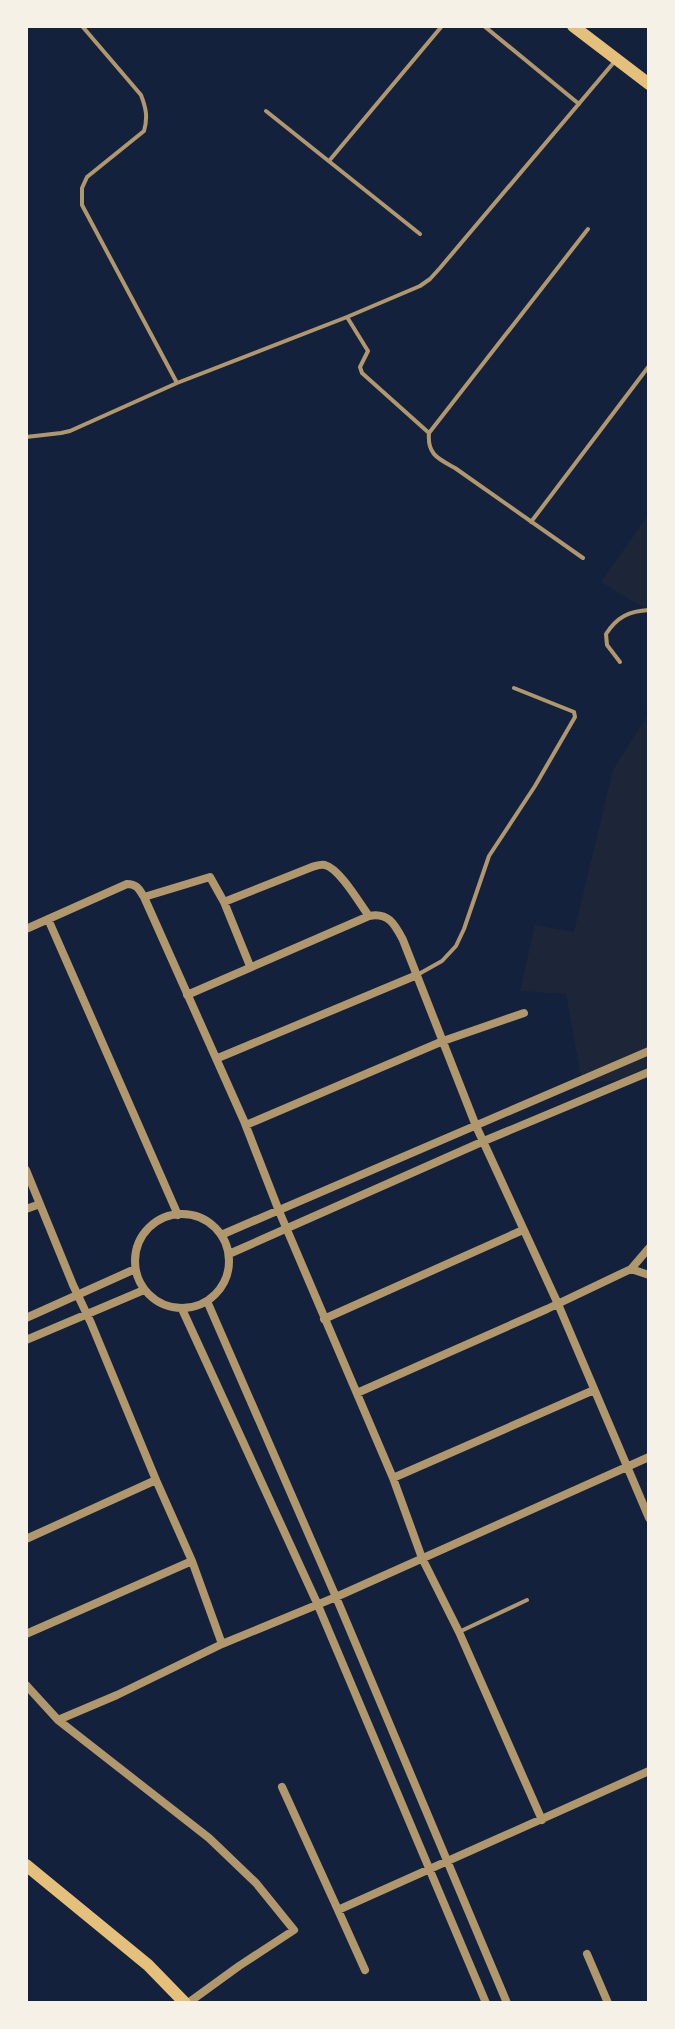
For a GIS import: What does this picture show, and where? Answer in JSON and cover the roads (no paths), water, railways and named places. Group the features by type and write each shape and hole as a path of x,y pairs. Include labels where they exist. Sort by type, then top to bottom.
{"main road":[{"path":"573,26 649,84"},
{"path":"26,1865 148,1965 186,2003"}],"street":[{"path":"224,902 321,864 344,881 369,916"},
{"path":"144,897 210,877 224,902 250,966"},
{"path":"26,929 127,884 138,887 144,897 218,1058 286,1228 393,1478 422,1558 459,1632 542,1820"},
{"path":"187,995 369,916 387,916 396,927 417,975 476,1126 558,1304 649,1518"},
{"path":"48,919 178,1215"},
{"path":"218,1058 417,975"},
{"path":"246,1125 443,1041 524,1013"},
{"path":"221,1235 649,1051"},
{"path":"229,1254 649,1072"},
{"path":"26,1170 192,1561 222,1644"},
{"path":"26,1209 40,1204"},
{"path":"178,1215 190,1215 212,1226 221,1235 229,1254 227,1276 222,1286 207,1301 182,1309 161,1304 144,1290 135,1269 142,1237 157,1222 178,1215"},
{"path":"324,1319 523,1230"},
{"path":"357,1393 631,1269 649,1248"},
{"path":"26,1318 135,1269"},
{"path":"631,1269 649,1275"},
{"path":"26,1340 144,1290"},
{"path":"207,1301 507,2003"},
{"path":"182,1309 317,1603 486,2003"},
{"path":"393,1478 594,1390"},
{"path":"58,1720 222,1644 336,1597 649,1457"},
{"path":"26,1539 156,1480"},
{"path":"26,1634 192,1561"},
{"path":"26,1685 58,1720 209,1838 256,1883 294,1930 186,2003"},
{"path":"338,1910 649,1771"},
{"path":"282,1787 365,1970"},
{"path":"587,1954 608,2003"}],"lane":[{"path":"82,26 141,95 147,120 144,131 87,177 82,188 82,205 177,383"},
{"path":"329,161 442,26"},
{"path":"484,26 579,104"},
{"path":"26,437 70,431 177,383 420,286 430,279 617,59"},
{"path":"266,111 420,234"},
{"path":"583,558 435,456 428,445 429,433 588,229"},
{"path":"347,317 368,351 360,367 362,373 429,433"},
{"path":"531,522 649,366"},
{"path":"620,662 607,645 606,634 613,623 633,611 649,610"},
{"path":"417,975 442,961 456,946 489,856 575,717 574,712 514,688"},
{"path":"459,1632 527,1600"}]}
